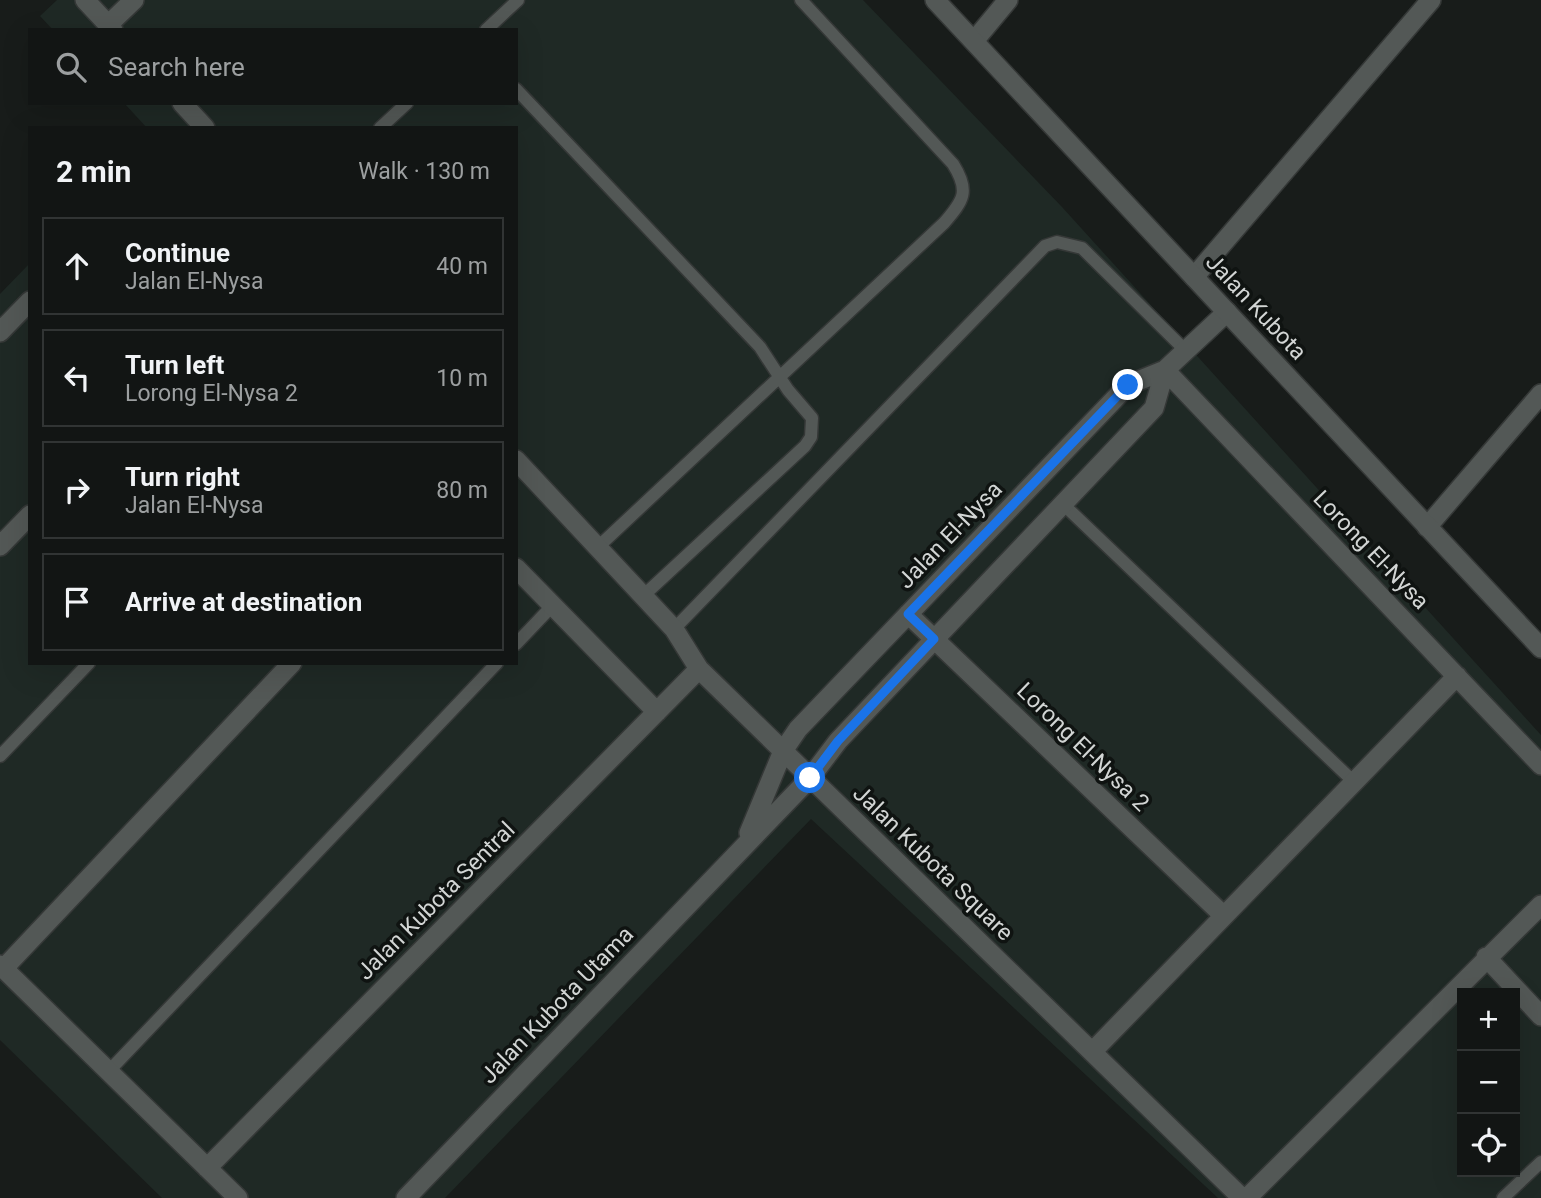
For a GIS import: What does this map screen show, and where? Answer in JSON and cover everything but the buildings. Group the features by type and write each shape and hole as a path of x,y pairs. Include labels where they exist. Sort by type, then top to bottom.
{"street":[{"path":"85,0 111,27 134,0"},
{"name":"Jalan Kubota","path":"936,0 1541,648"},
{"path":"974,41 1008,0"},
{"path":"1194,277 1431,0"},
{"path":"184,105 203,126"},
{"path":"0,332 28,303"},
{"name":"Jalan El-Nysa","path":"783,751 798,729 1128,385 1165,370 1227,312"},
{"path":"810,778 838,741 1154,408 1165,370"},
{"name":"Lorong El-Nysa","path":"1165,370 1541,765"},
{"path":"1427,527 1541,394"},
{"name":"Jalan Kubota Square","path":"518,462 674,629 699,669 1245,1198"},
{"path":"0,546 28,517"},
{"path":"518,570 657,712"},
{"name":"Lorong El-Nysa 2","path":"908,614 1224,916"},
{"path":"238,1198 2,967 290,665"},
{"name":"Jalan Kubota Sentral","path":"207,1168 699,669"},
{"path":"1092,1052 1457,676"},
{"name":"Jalan Kubota Utama","path":"743,847 783,751"},
{"name":"Jalan Kubota Utama","path":"406,1198 810,778"},
{"path":"1245,1198 1541,905"},
{"path":"1486,957 1541,1016"}],"lane":[{"path":"488,28 518,0"},
{"path":"598,547 944,223 955,211 963,195 964,180 953,164 801,0"},
{"path":"518,91 760,346 779,377 812,418 811,437 805,446 643,596"},
{"path":"382,126 405,105"},
{"path":"674,629 1045,246 1057,242 1082,248 1186,351"},
{"path":"1064,505 1354,782"},
{"path":"518,641 553,605"},
{"path":"0,756 87,665"},
{"path":"108,1072 495,665"},
{"path":"1503,1198 1541,1162"}],"shaded area":[{"path":"57,0 863,0 1062,207 1541,735 1541,1198 1218,1198 811,819 445,1198 162,1198 0,1040 0,294 28,265 28,665 518,665 518,126 145,126 126,105 518,105 518,28 51,28 40,16"}],"route":[{"path":"810,778 838,741 934,639 908,614 1128,385"}]}
